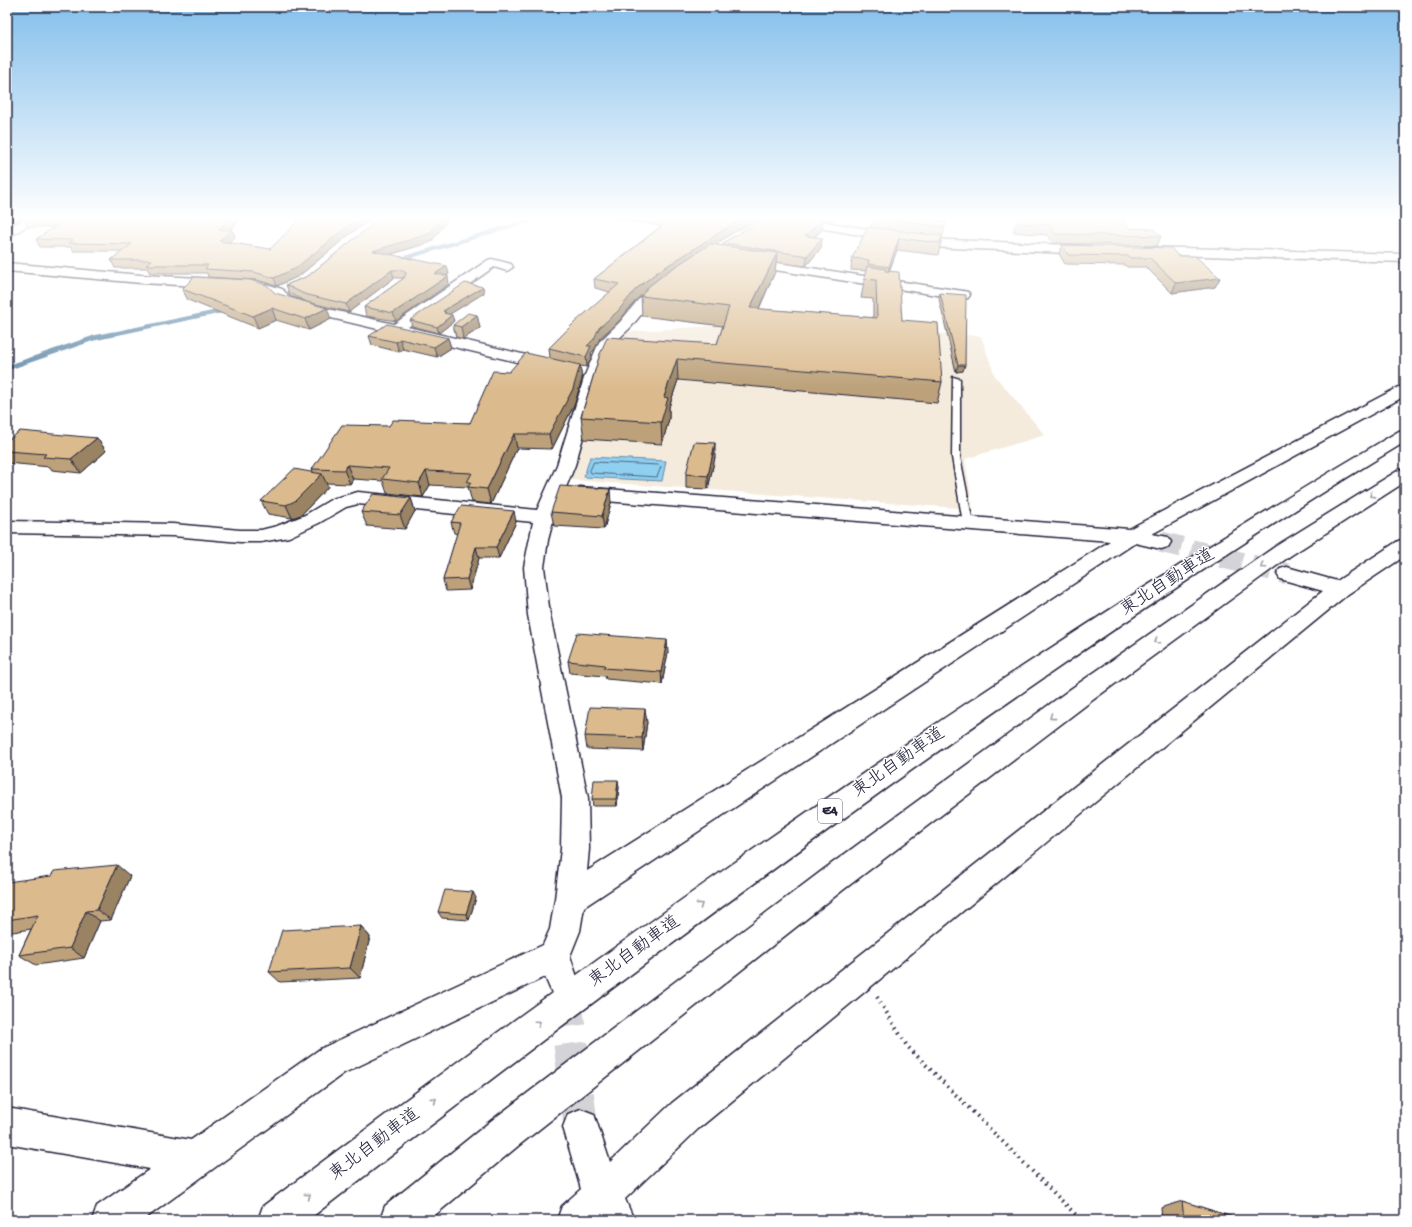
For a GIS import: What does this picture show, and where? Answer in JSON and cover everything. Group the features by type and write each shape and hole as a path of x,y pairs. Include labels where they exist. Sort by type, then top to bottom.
{"main road":[{"path":"99,275 258,285 284,293 315,310 563,368"},
{"path":"396,329 474,275"},
{"path":"832,275 963,295"},
{"path":"111,1220 332,1061 558,968 570,899 575,849 575,798 539,615 534,567 538,540 544,517 566,465 585,373 606,342 625,325 643,303 678,276"},
{"path":"352,318 368,307"},
{"path":"442,339 457,327"},
{"path":"570,899 1132,536 1405,390"},
{"name":"東北自動車道","path":"277,1220 469,1073 788,841 914,752 1172,580 1328,480 1405,435"},
{"path":"399,1220 505,1133 827,885 1082,695 1283,551 1405,474"},
{"path":"555,490 1132,536 1161,542"},
{"path":"7,527 173,530 240,536 261,536 282,532 312,519 339,503 358,498 544,517"},
{"path":"598,1212 685,1116 1340,589 1405,547"},
{"path":"1287,574 1340,589"},
{"path":"7,1126 196,1159"},
{"path":"581,1127 598,1212"}],"lane":[{"path":"956,378 956,457 968,523"}],"path":[{"path":"862,973 907,1046 1081,1220"}],"shaded area":[{"path":"723,320 981,336 995,376 1045,435 965,459 973,509 570,480 588,424 605,356 624,332 715,326"}],"water":[{"path":"590,457 666,461 662,481 584,477"}],"building":[{"path":"265,275 280,275 274,278"},
{"path":"385,275 346,304 304,294 286,285 308,276"},
{"path":"405,275 448,276 393,313 364,307 404,278"},
{"path":"599,275 653,275 636,289 618,311 599,328 594,339 587,346 591,346 586,357 549,348 574,323 619,284 594,279"},
{"path":"663,275 766,275 750,308 877,318 876,280 864,279 865,275 899,275 902,320 938,323 942,382 677,359 664,397 668,398 661,422 581,417 600,354 607,337 717,344 729,307 641,296 648,287"},
{"path":"1168,275 1217,275 1220,278 1176,283"},
{"path":"194,277 250,280 267,285 275,293 327,308 305,319 272,308 253,316 182,289"},
{"path":"465,283 483,287 443,311 446,312 444,313 452,315 437,327 410,320"},
{"path":"940,293 966,295 965,365 958,365"},
{"path":"468,313 477,315 461,327 453,325"},
{"path":"387,324 448,338 434,347 400,339 396,342 369,336"},
{"path":"526,353 580,365 573,389 549,434 514,434 487,489 468,487 471,482 467,482 472,473 426,471 419,483 382,479 389,468 347,465 344,470 312,469 342,425 389,426 393,420 470,423 493,371 509,372"},
{"path":"20,431 97,438 71,459 43,457 46,454 7,451 7,441"},
{"path":"694,442 715,443 708,476 686,474"},
{"path":"294,469 322,474 295,501 286,505 261,501"},
{"path":"560,486 610,489 602,516 551,512"},
{"path":"373,494 411,498 400,515 361,512"},
{"path":"461,506 514,511 496,547 476,547 467,579 443,580 460,523 451,522"},
{"path":"577,633 667,640 661,672 604,668 605,665 568,661"},
{"path":"590,707 645,709 642,738 585,736"},
{"path":"594,780 618,780 616,799 592,799"},
{"path":"117,865 97,910 86,911 70,948 19,955 38,915 7,920 7,882 51,876 54,871"},
{"path":"445,890 473,892 466,914 438,912"},
{"path":"361,926 350,968 269,972 282,930"},
{"path":"1182,1201 1242,1220 1184,1220"}],"waterway":[{"path":"108,335 227,310"},
{"path":"7,368 94,338 113,334"}],"tunnel":[{"path":"1161,542 1287,574"},
{"path":"564,993 581,1127"}]}
